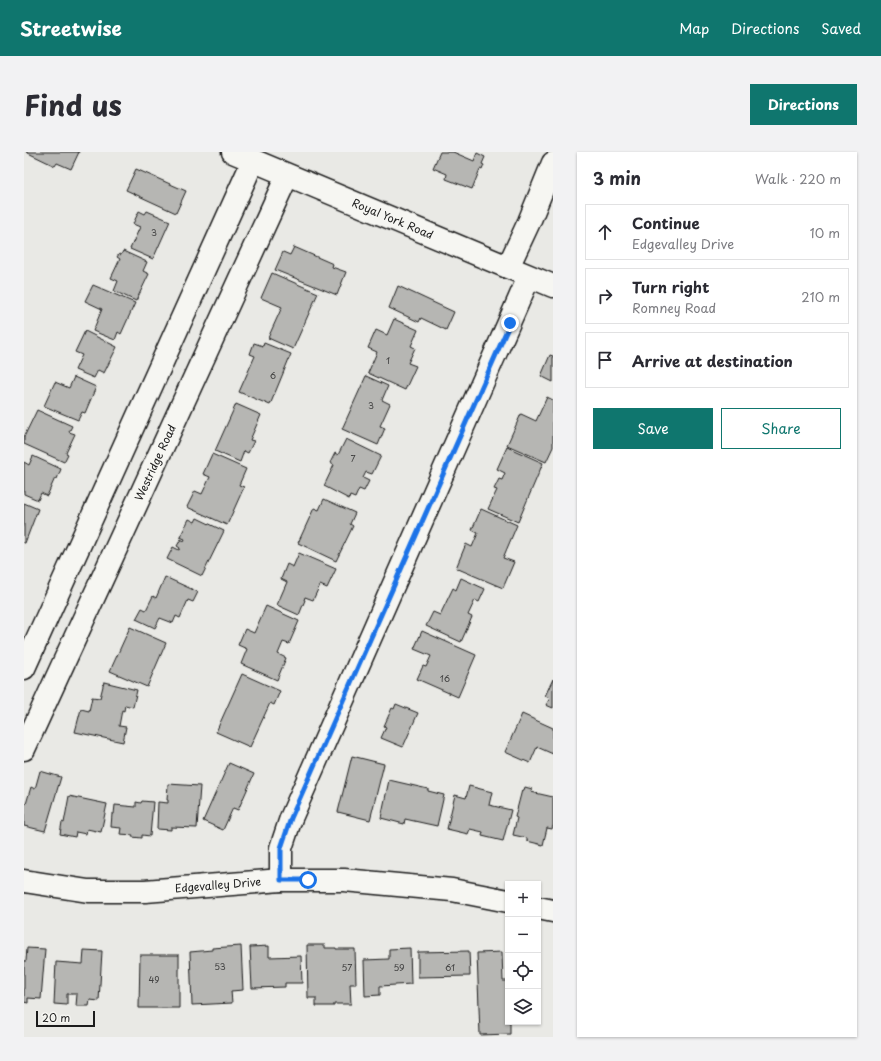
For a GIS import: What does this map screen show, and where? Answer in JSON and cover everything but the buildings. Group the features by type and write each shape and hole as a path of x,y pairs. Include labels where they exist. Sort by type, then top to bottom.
{"street":[{"name":"Royal York Road","path":"233,152 287,176 553,286"},
{"path":"24,668 253,161"},
{"path":"508,267 529,222 553,163"},
{"name":"Westridge Road","path":"24,750 287,176"},
{"path":"281,880 281,848 291,818 529,277"},
{"name":"Edgevalley Drive","path":"24,881 88,891 145,891 281,880 344,880 452,890 505,900"},
{"path":"541,909 553,911"}],"route":[{"path":"308,880 281,880 281,848 291,818 510,323"}]}
